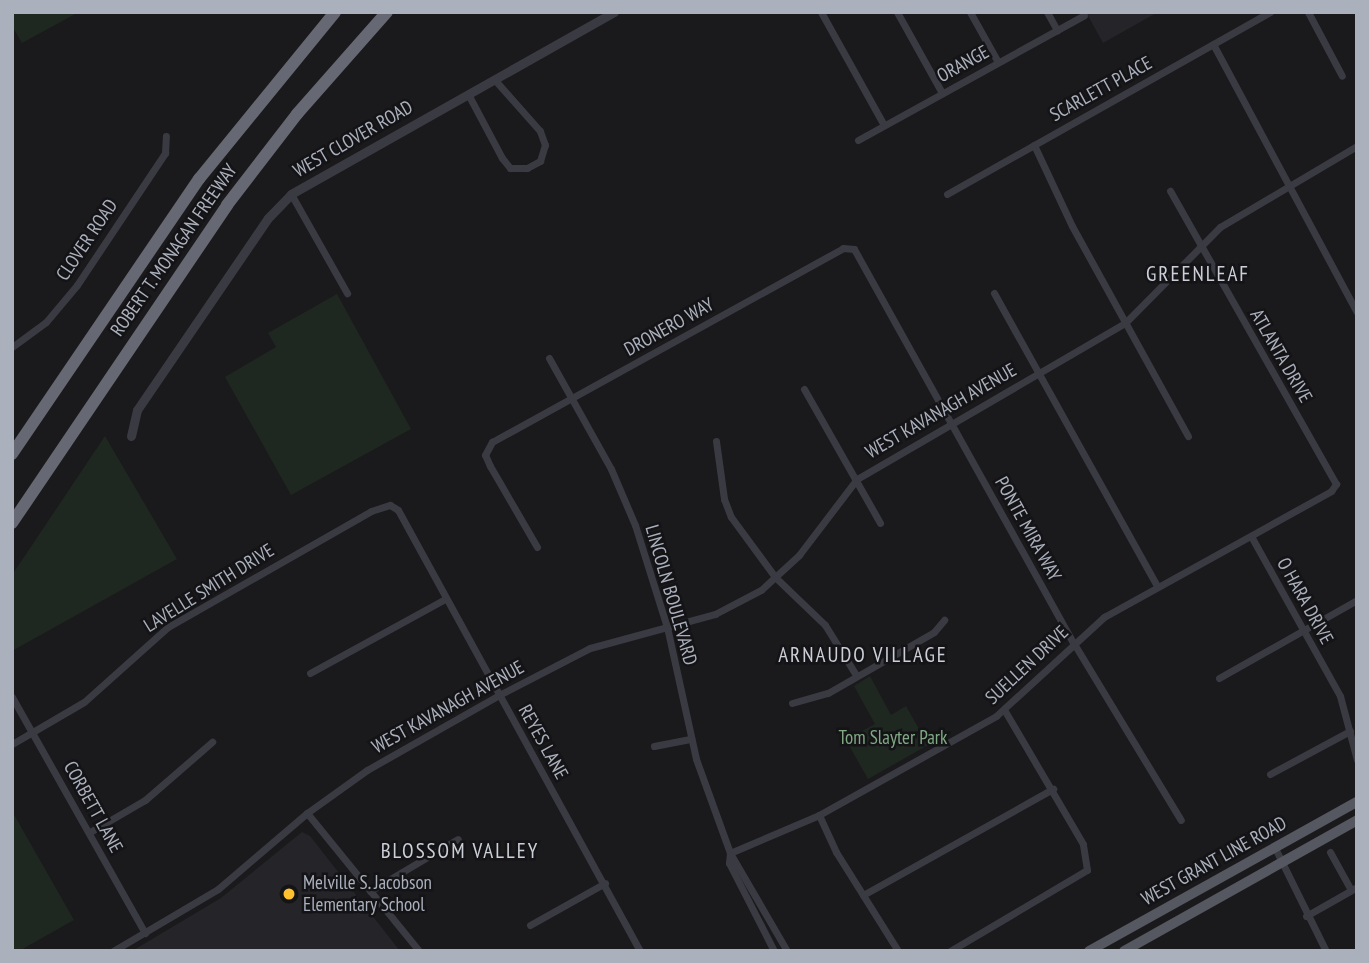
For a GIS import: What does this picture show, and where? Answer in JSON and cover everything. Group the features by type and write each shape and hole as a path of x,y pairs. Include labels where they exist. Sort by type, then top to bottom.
{"highway":[{"name":"ROBERT T. MONAGAN FREEWAY","path":"12,454 199,179 335,12"},
{"name":"ROBERT T. MONAGAN FREEWAY","path":"12,523 242,184 387,12"}],"main road":[{"name":"WEST GRANT LINE ROAD","path":"1089,951 1357,802"},
{"name":"WEST GRANT LINE ROAD","path":"1124,951 1357,820"}],"street":[{"name":"WEST CLOVER ROAD","path":"131,436 136,410 268,218 291,194 614,12"},
{"path":"821,12 884,125"},
{"path":"897,12 942,93"},
{"path":"970,12 999,62"},
{"path":"1047,12 1057,30"},
{"name":"SCARLETT PLACE","path":"947,194 1270,12"},
{"path":"1308,12 1342,76"},
{"name":"ORANGE","path":"858,140 1084,15"},
{"path":"1213,44 1357,312"},
{"path":"468,94 510,168 527,168 540,161 545,145 540,131 494,79"},
{"name":"CLOVER ROAD","path":"12,347 46,322 77,285 165,153 166,136"},
{"path":"1034,145 1072,226 1188,436"},
{"name":"WEST KAVANAGH AVENUE","path":"113,951 218,890 307,813 367,771 499,695 590,648 739,604 799,555 858,479 950,422 1125,323 1199,244 1287,185 1357,146"},
{"name":"ATLANTA DRIVE","path":"1170,191 1336,484"},
{"path":"291,194 347,293"},
{"name":"DRONERO WAY","path":"537,547 485,455 499,438 843,248 854,249"},
{"name":"PONTE MIRA WAY","path":"854,249 1073,642 1181,820"},
{"path":"994,293 1157,586"},
{"name":"LINCOLN BOULEVARD","path":"549,358 575,398 635,525 667,627 691,739 730,853 787,951"},
{"path":"804,388 858,479 880,523"},
{"path":"716,441 724,499 731,517 775,577 825,625 856,675"},
{"name":"SUELLEN DRIVE","path":"730,853 819,815 1004,711 1073,642 1104,617 1322,497 1336,484"},
{"name":"REYES LANE","path":"362,516 383,505 398,510 640,951"},
{"name":"LAVELLE SMITH DRIVE","path":"12,744 102,688 168,627 362,516"},
{"name":"O HARA DRIVE","path":"1251,536 1340,696 1357,760"},
{"path":"310,673 445,599"},
{"path":"1219,678 1357,600"},
{"path":"792,703 828,693 934,632 944,620"},
{"name":"CORBETT LANE","path":"12,697 145,933"},
{"path":"950,951 1087,870 1088,859 1053,789 1004,711"},
{"path":"1270,774 1350,731"},
{"path":"654,746 691,739"},
{"path":"90,832 145,800 212,742"},
{"path":"863,895 1053,789"},
{"path":"307,813 419,951"},
{"path":"819,815 863,895 898,950"},
{"path":"370,891 458,839"},
{"path":"1275,848 1306,916 1326,951"},
{"path":"1306,916 1354,888 1330,852"},
{"name":"LINCOLN BOULEVARD","path":"730,853 729,863 774,951"},
{"path":"530,925 605,883"}],"shaded area":[{"path":"1086,12 1158,12 1103,43"},
{"name":"Melville S. Jacobson Elementary School","path":"302,832 310,836 400,951 132,951 221,898"}],"green space":[{"path":"12,12 79,12 22,43 12,26"},
{"path":"337,294 411,429 291,495 225,377 276,347 268,333"},
{"path":"105,436 177,559 12,651 12,575"},
{"name":"Tom Slayter Park","path":"870,676 891,715 906,706 928,745 868,779 846,740 875,724 854,686"},
{"path":"12,811 74,920 19,951 12,951"}],"place":[{"name":"Melville S. Jacobson Elementary School","path":"289,894"}],"district":[{"name":"GREENLEAF","path":"1198,274"},
{"name":"ARNAUDO VILLAGE","path":"863,655"},
{"name":"BLOSSOM VALLEY","path":"460,851"}]}
